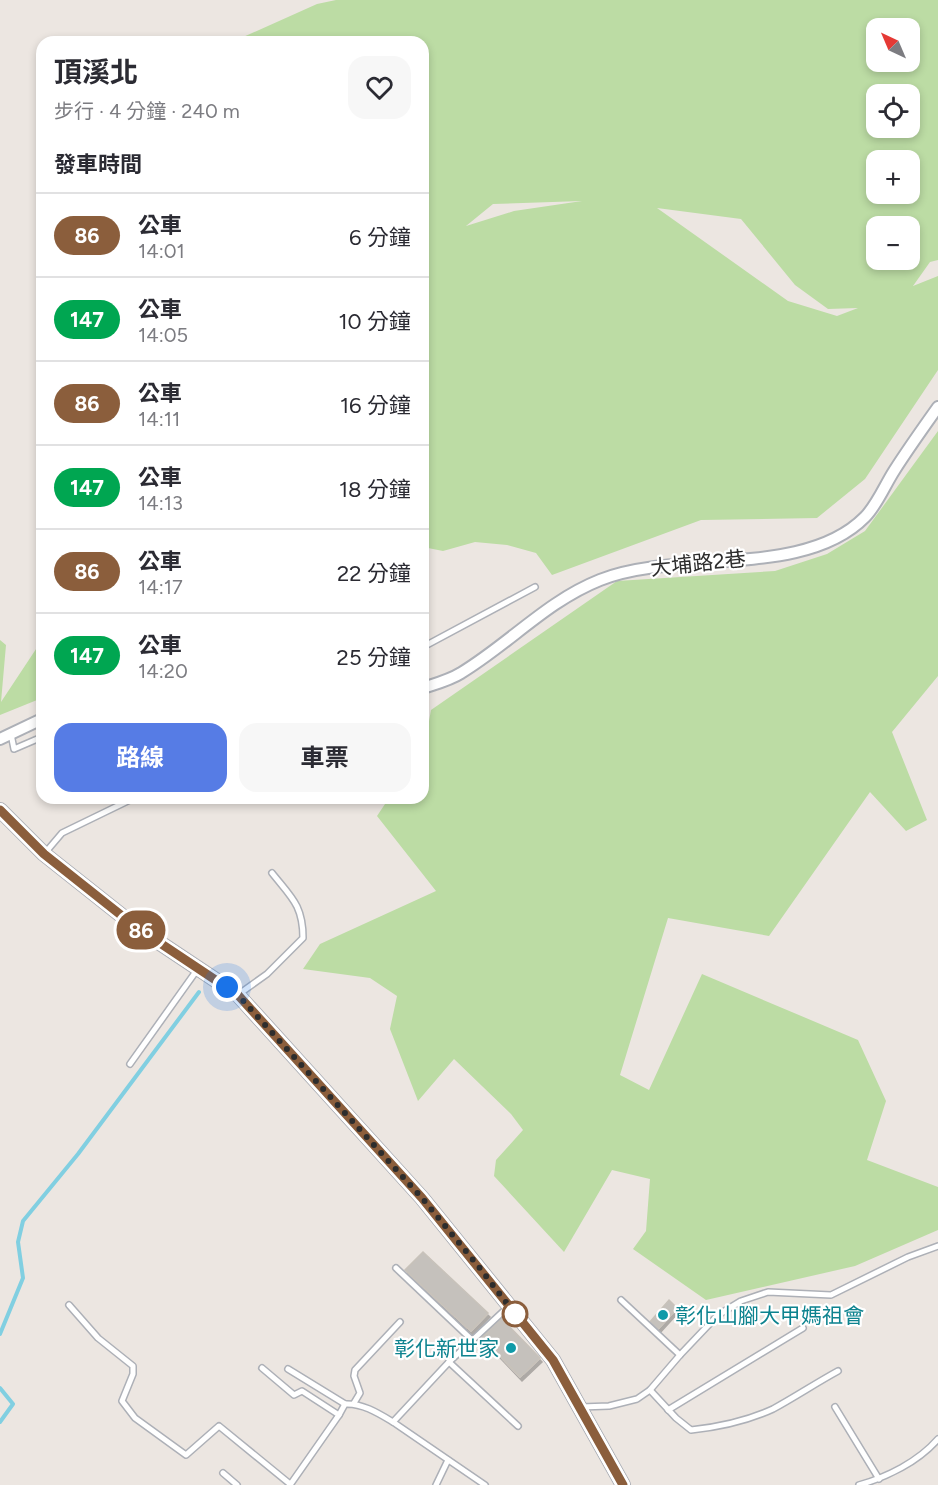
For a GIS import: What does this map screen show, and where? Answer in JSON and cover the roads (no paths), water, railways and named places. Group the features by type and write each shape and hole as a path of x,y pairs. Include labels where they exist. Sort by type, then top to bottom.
{"main road":[{"path":"0,810 44,854 136,927 238,995 422,1198 553,1360 623,1485"}],"street":[{"name":"大埔路2巷","path":"429,686 460,674 573,591 602,579 627,570 784,555 823,543 845,532 866,516 938,407"},
{"path":"0,739 36,722"}],"lane":[{"path":"429,644 535,586"},
{"path":"12,734 14,749 36,740"},
{"path":"44,854 62,833 122,804"},
{"path":"238,995 267,974 303,938 303,923 297,904 272,873"},
{"path":"130,1064 199,968"},
{"path":"579,1407 609,1406 637,1399 650,1390 718,1315 741,1301 768,1292 831,1295 908,1257 938,1246"},
{"path":"396,1268 472,1340"},
{"path":"621,1300 680,1355"},
{"path":"69,1305 99,1338 133,1366 133,1374 122,1401 135,1418 186,1455 219,1426 290,1484 345,1404"},
{"path":"393,1422 449,1362 509,1306"},
{"path":"354,1403 360,1394 354,1376 355,1370 400,1322"},
{"path":"668,1410 803,1328"},
{"path":"449,1362 518,1426"},
{"path":"262,1368 294,1395 302,1391 339,1415"},
{"path":"288,1369 345,1404 354,1403 375,1411 485,1485"},
{"path":"650,1390 691,1430 719,1427 773,1409 838,1371"},
{"path":"835,1407 879,1479"},
{"path":"859,1485 879,1479 926,1452 938,1439"},
{"path":"436,1485 448,1460"},
{"path":"223,1473 237,1485"}],"waterway":[{"path":"0,1334 23,1278 18,1242 23,1221 78,1154 199,992"},
{"path":"0,1388 13,1404 0,1422"}],"place":[{"name":"彰化山腳大甲媽祖會","path":"663,1315"},
{"name":"彰化新世家","path":"511,1348"}]}
